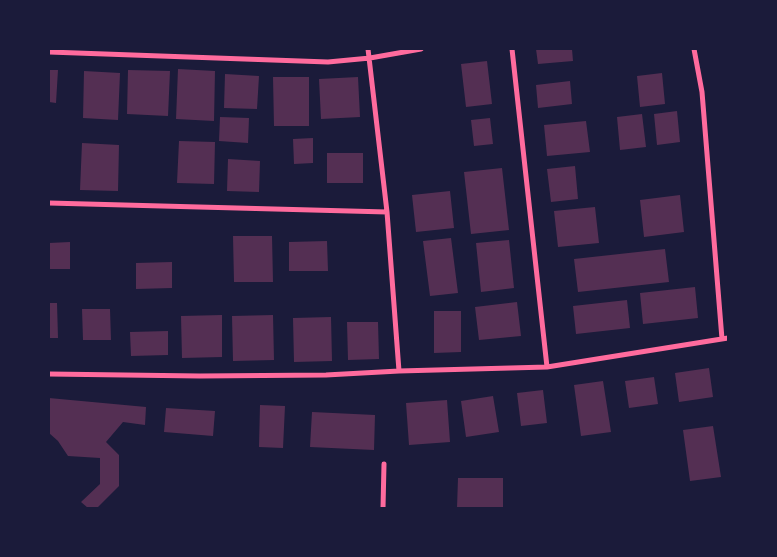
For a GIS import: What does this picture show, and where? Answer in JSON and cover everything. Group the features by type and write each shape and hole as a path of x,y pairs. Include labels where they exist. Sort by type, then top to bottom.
{"street":[{"path":"368,49 388,212 399,371"},
{"path":"49,52 328,62 370,58 421,49"},
{"path":"512,49 547,367"},
{"path":"49,374 326,375 547,367 725,338 702,92 694,49"},
{"path":"49,203 388,212"},
{"path":"382,508 384,464"}],"building":[{"path":"536,49 572,49 573,61 538,64"},
{"path":"487,61 492,104 466,107 461,64"},
{"path":"178,69 215,71 214,121 176,119"},
{"path":"49,70 58,70 56,103 49,102"},
{"path":"128,70 170,71 168,116 127,114"},
{"path":"84,71 120,73 118,120 83,118"},
{"path":"662,73 665,104 640,107 637,76"},
{"path":"225,74 259,76 257,109 224,108"},
{"path":"273,77 309,77 309,126 274,126"},
{"path":"358,77 360,117 321,119 319,79"},
{"path":"570,81 572,104 538,108 536,85"},
{"path":"677,111 680,142 657,145 654,114"},
{"path":"642,114 646,147 620,150 617,117"},
{"path":"220,117 249,118 248,143 219,141"},
{"path":"490,118 493,144 474,146 471,120"},
{"path":"586,121 590,152 547,156 544,125"},
{"path":"313,138 313,163 294,164 293,139"},
{"path":"179,141 215,142 214,184 177,183"},
{"path":"82,143 119,145 118,191 80,190"},
{"path":"327,153 363,153 363,183 327,183"},
{"path":"228,159 260,161 259,192 227,191"},
{"path":"575,166 578,199 551,202 547,169"},
{"path":"502,168 509,230 471,234 464,172"},
{"path":"450,191 454,228 416,232 412,195"},
{"path":"680,195 684,232 644,237 640,200"},
{"path":"595,207 599,243 558,247 554,211"},
{"path":"233,236 272,236 273,282 234,282"},
{"path":"451,238 458,293 430,296 423,241"},
{"path":"509,240 514,288 481,292 476,243"},
{"path":"327,241 328,271 289,271 289,242"},
{"path":"70,242 70,269 49,269 49,243"},
{"path":"665,249 669,282 578,292 574,259"},
{"path":"172,262 172,288 136,289 136,263"},
{"path":"695,287 698,318 643,324 640,293"},
{"path":"627,300 630,328 576,334 573,306"},
{"path":"517,302 521,336 479,340 475,307"},
{"path":"49,303 57,303 58,338 49,338"},
{"path":"82,309 110,309 111,340 83,340"},
{"path":"434,311 461,311 461,352 434,353"},
{"path":"222,315 222,357 182,358 181,316"},
{"path":"273,315 274,360 233,361 232,316"},
{"path":"331,317 332,361 294,362 293,318"},
{"path":"347,322 378,322 379,359 348,360"},
{"path":"168,331 168,355 131,356 130,332"},
{"path":"709,368 713,397 679,402 675,373"},
{"path":"654,377 658,404 629,408 625,381"},
{"path":"603,381 611,432 581,436 574,385"},
{"path":"543,390 547,423 521,426 517,393"},
{"path":"493,396 499,432 466,437 461,401"},
{"path":"49,398 146,407 145,425 123,422 106,442 119,455 119,486 97,508 88,508 81,502 100,484 100,458 68,456 58,441 49,433"},
{"path":"447,400 450,442 409,445 406,403"},
{"path":"260,405 285,406 283,448 259,447"},
{"path":"166,408 215,411 213,436 164,432"},
{"path":"312,412 375,415 374,450 310,447"},
{"path":"713,426 721,477 690,481 683,430"},
{"path":"458,478 503,478 503,508 457,508"}]}
